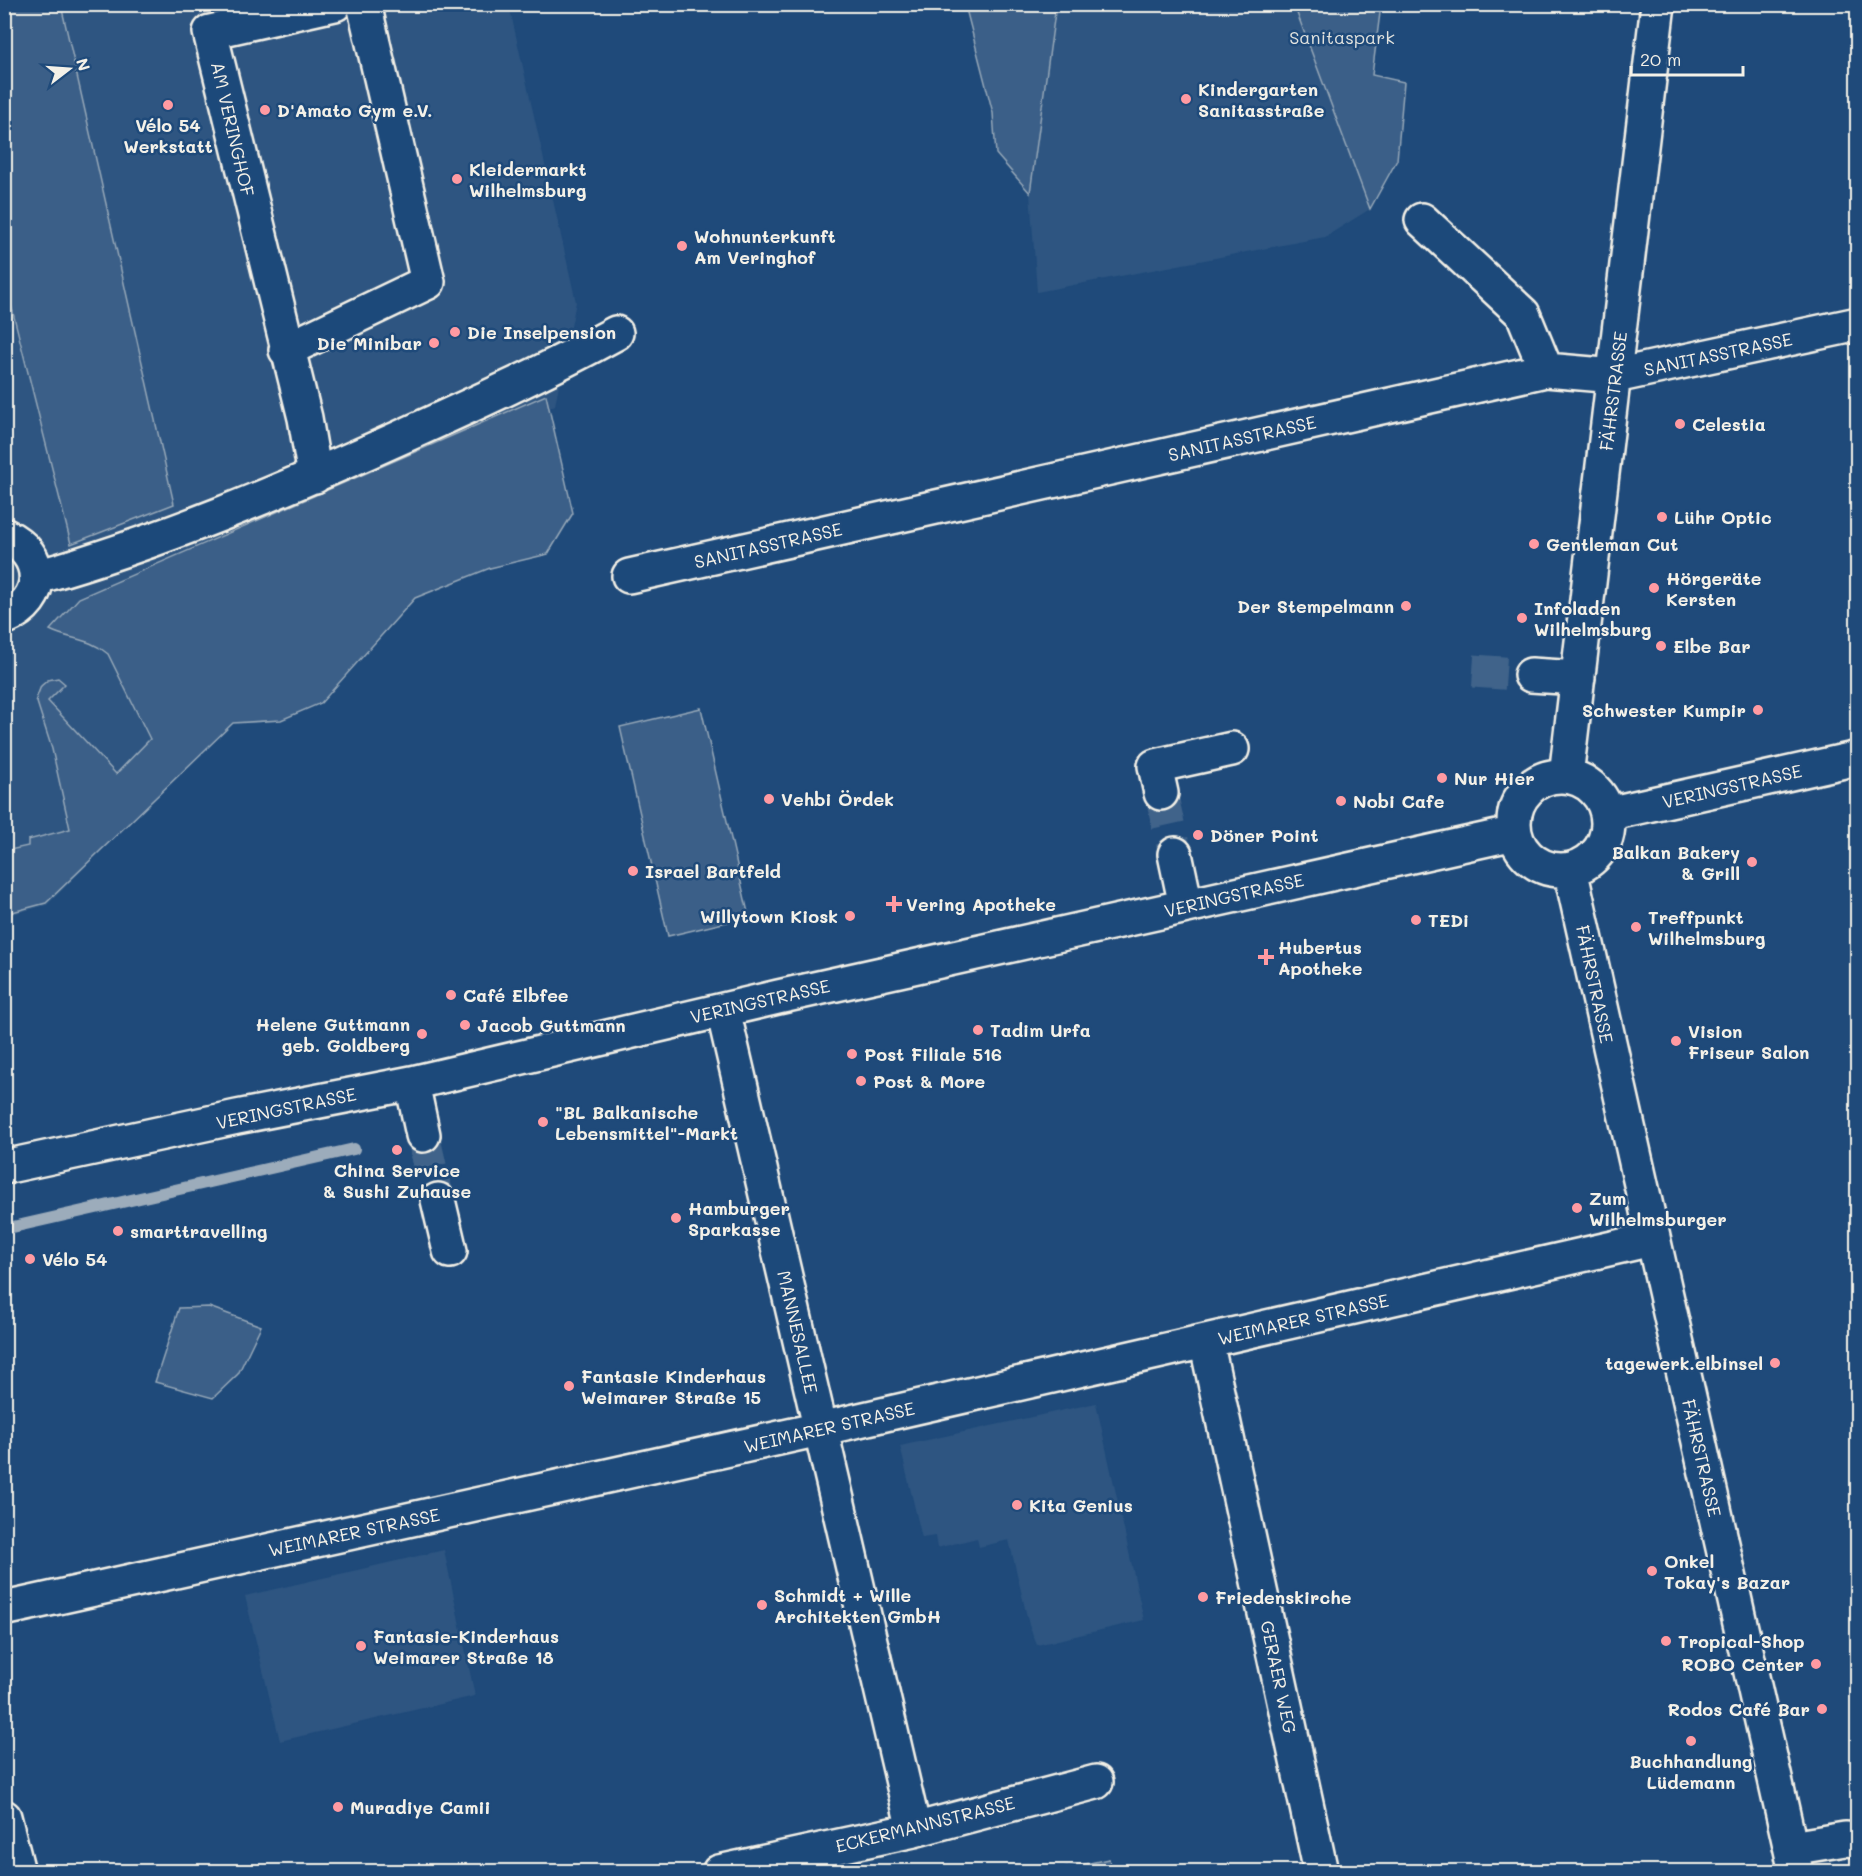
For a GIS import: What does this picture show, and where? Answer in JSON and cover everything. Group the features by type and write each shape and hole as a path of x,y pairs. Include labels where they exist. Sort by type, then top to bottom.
{"street":[{"name":"AM VERINGHOF","path":"315,476 305,418 286,350 210,32 335,4"},
{"path":"286,350 428,282 364,4"},
{"name":"FÄHRSTRASSE","path":"1566,776 1659,5"},
{"path":"1422,219 1523,314 1546,370"},
{"name":"SANITASSTRASSE","path":"628,576 1546,370 1615,376 1857,324"},
{"path":"37,577 107,557 315,476 547,370 616,333"},
{"path":"4,535 18,541 28,551 37,577 35,592 27,604 4,618"},
{"path":"1531,675 1578,678"},
{"path":"1161,793 1155,766 1232,749"},
{"name":"VERINGSTRASSE","path":"1607,814 1857,758"},
{"path":"1566,776 1580,780 1593,789 1602,800 1607,814 1607,833 1600,849 1587,862 1570,869 1552,870 1535,862 1522,850 1515,833 1518,804 1526,791 1537,782 1551,777 1566,776"},
{"name":"VERINGSTRASSE","path":"4,1167 412,1083 723,1010 1515,833"},
{"path":"1175,854 1186,906"},
{"name":"FÄHRSTRASSE","path":"1570,869 1794,1860"},
{"name":"MANNESALLEE","path":"723,1010 914,1830"},
{"path":"412,1083 423,1135"},
{"path":"438,1200 450,1251"},
{"name":"WEIMARER STRASSE","path":"4,1609 820,1429 1652,1239"},
{"name":"GERAER WEG","path":"1206,1341 1321,1872"},
{"name":"ECKERMANNSTRASSE","path":"719,1872 914,1830 1096,1782"},
{"path":"4,1817 18,1872"},
{"path":"1794,1860 1845,1839 1857,1840"}],"shaded area":[{"path":"61,5 509,5 576,302 555,405 87,609 175,777 47,905 5,916 4,281 71,543 174,504"},
{"name":"Kindergarten Sanitasstraße","path":"1056,5 1294,5 1370,209 1325,237 1037,292 1030,193"},
{"name":"Kita Genius","path":"1096,1403 1144,1620 1037,1645 1029,1625 1009,1540 979,1547 977,1538 937,1548 935,1536 922,1538 900,1446"},
{"name":"Fantasie-Kinderhaus Weimarer Straße 18","path":"444,1550 475,1696 280,1741 245,1596"}],"green space":[{"path":"4,5 61,5 174,504 71,544 5,281"},
{"path":"965,5 1056,5 1030,193 996,154 993,113"},
{"name":"Sanitaspark","path":"1294,5 1381,5 1372,75 1404,82 1397,160 1370,209"},
{"path":"546,395 573,513 548,554 490,568 415,598 321,703 281,720 233,723 46,903 5,914 5,851 28,846 28,840 70,829 52,749 36,699 41,686 48,680 58,678 65,684 48,701 116,774 150,739 108,654 87,642 50,630 79,598"},
{"path":"701,708 749,917 668,936 620,727"},
{"path":"209,1307 261,1326 238,1374 213,1398 155,1382 179,1308"},
{"path":"1109,1859 1112,1871 1053,1871"}],"waterway":[{"path":"4,1229 354,1149"}],"tunnel":[{"path":"1473,671 1531,675"},
{"path":"1161,793 1175,854"},
{"path":"423,1135 438,1200"}],"place":[{"name":"Kindergarten Sanitasstraße","path":"1186,99"},
{"name":"Vélo 54 Werkstatt","path":"168,105"},
{"name":"D'Amato Gym e.V.","path":"265,110"},
{"name":"Kleidermarkt Wilhelmsburg","path":"457,179"},
{"name":"Wohnunterkunft Am Veringhof","path":"682,246"},
{"name":"Die Inselpension","path":"455,332"},
{"name":"Die Minibar","path":"434,343"},
{"name":"Celestia","path":"1680,424"},
{"name":"Lühr Optic","path":"1662,517"},
{"name":"Gentleman Cut","path":"1534,544"},
{"name":"Hörgeräte Kersten","path":"1654,588"},
{"name":"Der Stempelmann","path":"1406,606"},
{"name":"Infoladen Wilhelmsburg","path":"1522,618"},
{"name":"Elbe Bar","path":"1661,646"},
{"name":"Schwester Kumpir","path":"1758,710"},
{"name":"Nur Hier","path":"1442,778"},
{"name":"Vehbi Ördek","path":"769,799"},
{"name":"Nobi Cafe","path":"1341,801"},
{"name":"Döner Point","path":"1198,835"},
{"name":"Balkan Bakery & Grill","path":"1752,862"},
{"name":"Israel Bartfeld","path":"633,871"},
{"name":"Vering Apotheke","path":"894,904"},
{"name":"Willytown Kiosk","path":"850,916"},
{"name":"TEDi","path":"1416,920"},
{"name":"Treffpunkt Wilhelmsburg","path":"1636,927"},
{"name":"Hubertus Apotheke","path":"1266,957"},
{"name":"Café Elbfee","path":"451,995"},
{"name":"Jacob Guttmann","path":"465,1025"},
{"name":"Tadim Urfa","path":"978,1030"},
{"name":"Helene Guttmann geb. Goldberg","path":"422,1034"},
{"name":"Vision Friseur Salon","path":"1676,1041"},
{"name":"Post Filiale 516","path":"852,1054"},
{"name":"Post & More","path":"861,1081"},
{"name":"\"BL Balkanische Lebensmittel\"-Markt","path":"543,1122"},
{"name":"China Service & Sushi Zuhause","path":"397,1150"},
{"name":"Zum Wilhelmsburger","path":"1577,1208"},
{"name":"Hamburger Sparkasse","path":"676,1218"},
{"name":"smarttravelling","path":"118,1231"},
{"name":"Vélo 54","path":"30,1259"},
{"name":"tagewerk.elbinsel","path":"1775,1363"},
{"name":"Fantasie Kinderhaus Weimarer Straße 15","path":"569,1386"},
{"name":"Kita Genius","path":"1017,1505"},
{"name":"Onkel Tokay's Bazar","path":"1652,1571"},
{"name":"Friedenskirche","path":"1203,1597"},
{"name":"Schmidt + Wille Architekten GmbH","path":"762,1605"},
{"name":"Tropical-Shop","path":"1666,1641"},
{"name":"Fantasie-Kinderhaus Weimarer Straße 18","path":"361,1646"},
{"name":"ROBO Center","path":"1816,1664"},
{"name":"Rodos Café Bar","path":"1822,1709"},
{"name":"Buchhandlung Lüdemann","path":"1691,1741"},
{"name":"Muradiye Camii","path":"338,1807"}]}
